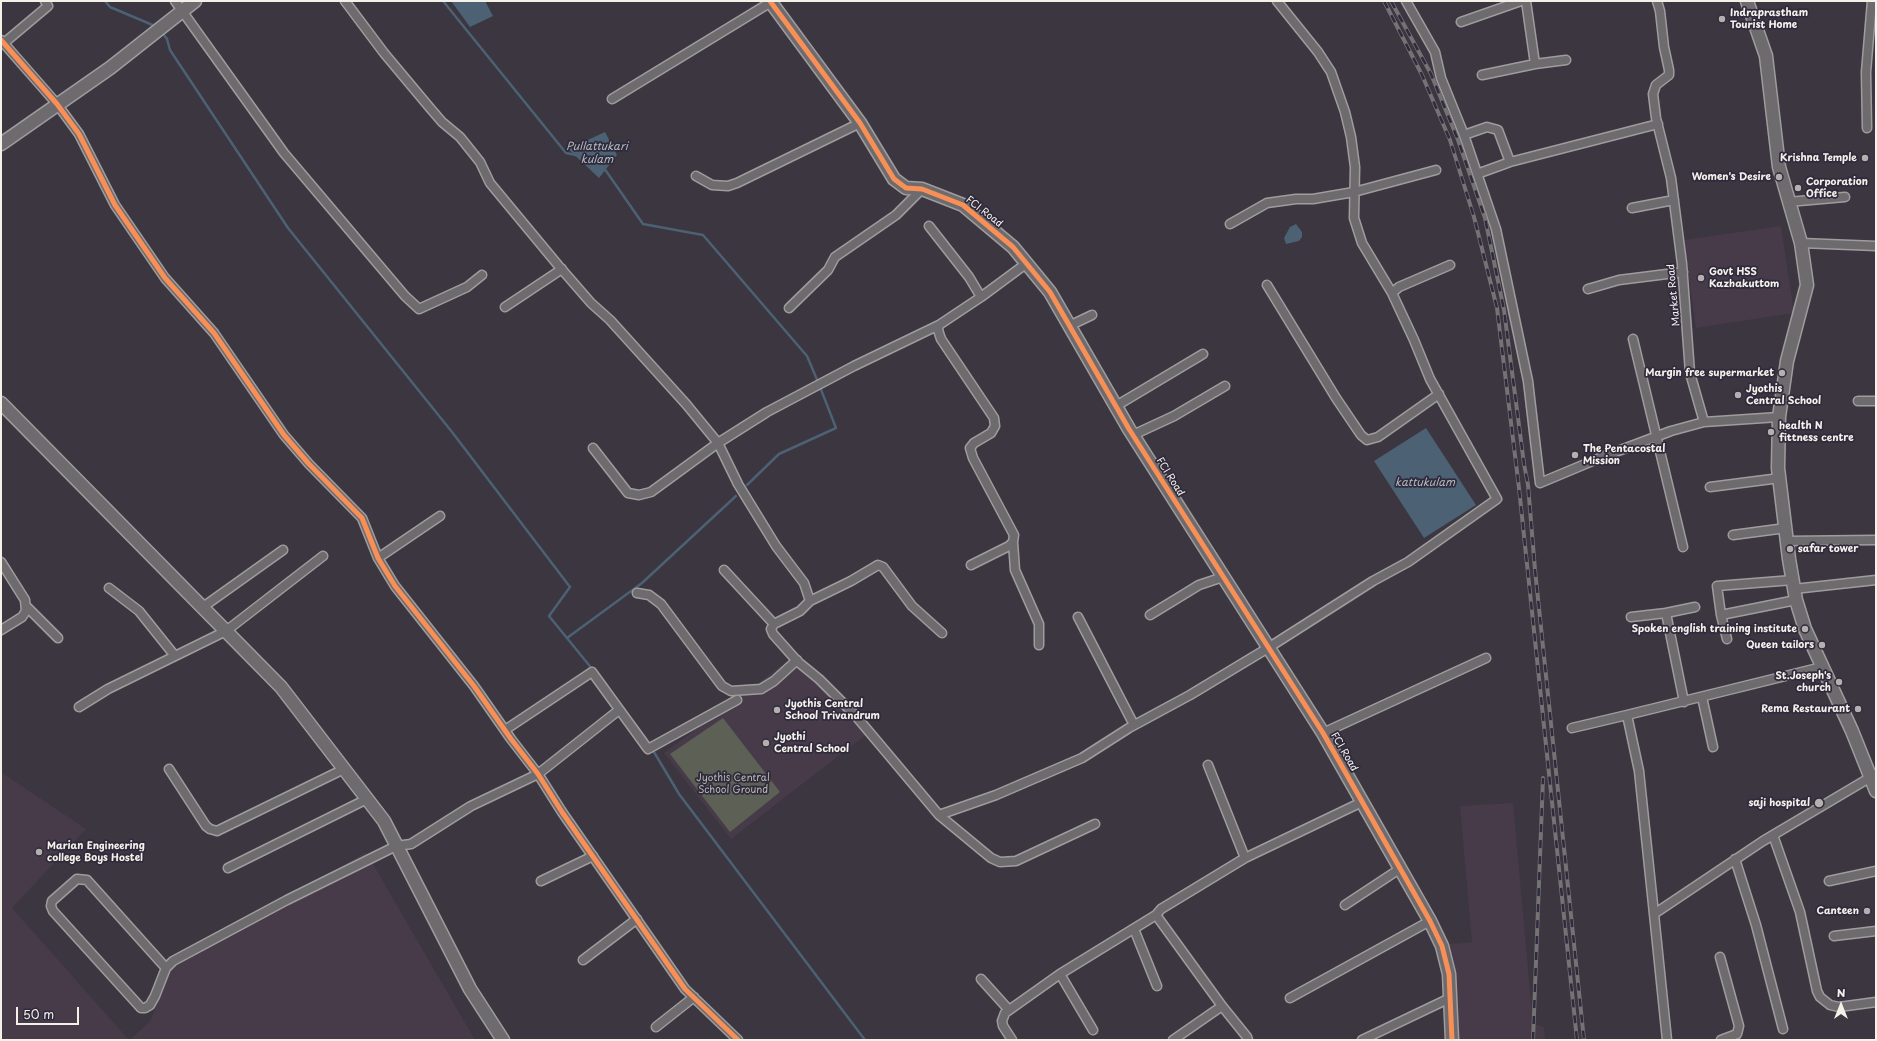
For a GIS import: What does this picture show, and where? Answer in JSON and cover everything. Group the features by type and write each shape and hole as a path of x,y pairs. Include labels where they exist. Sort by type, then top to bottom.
{"street":[{"path":"45,1 48,6 2,42 57,104 79,134 115,205 165,278 214,333 284,435 309,464 362,518 378,558 395,586 474,686 538,774 685,989 738,1040"},
{"path":"1,144 110,68 178,6 195,1"},
{"path":"345,1 384,53 438,117 460,137 476,157 490,183 562,269 691,409 718,443 738,484 768,534 804,583 810,601"},
{"path":"612,99 770,1"},
{"name":"FCI Road","path":"770,1 860,123 894,179 906,188 922,189 963,205 1013,247 1050,292 1133,435 1323,733 1430,921 1442,946 1449,974 1452,1040"},
{"path":"939,815 996,795 1082,758 1134,725 1268,648 1373,581 1408,562 1497,499 1430,379 1392,293 1362,243 1354,218 1355,167 1351,137 1345,112 1331,72 1318,52 1277,1"},
{"path":"1406,1 1435,52 1442,78 1464,135 1496,229 1528,382 1540,483 1602,456 1671,431 1704,422 1779,416"},
{"path":"1461,22 1521,1"},
{"path":"1526,1 1535,64"},
{"name":"Market Road","path":"1656,1 1660,11 1669,75 1656,85 1653,89 1653,94 1674,200 1683,272 1690,374 1704,422"},
{"path":"1747,1 1766,56 1779,167 1801,243 1807,285 1787,361 1779,416 1778,468 1794,590 1805,629 1873,775 1876,791"},
{"path":"1867,128 1866,72 1872,1"},
{"path":"178,6 284,153 405,296 419,309 467,287 482,275"},
{"path":"1482,75 1535,64 1566,60"},
{"path":"696,176 712,185 728,186 860,123"},
{"path":"1477,174 1510,162 1658,124"},
{"path":"1464,135 1487,127 1498,130 1510,162"},
{"path":"1230,224 1268,203 1296,199 1313,199 1354,192 1436,170"},
{"path":"789,308 828,270 835,257 896,215 922,189"},
{"path":"1788,202 1845,197"},
{"path":"1632,208 1674,200"},
{"path":"929,226 981,297"},
{"path":"1801,243 1876,246"},
{"path":"593,448 628,493 639,495 651,492 718,443 766,412 854,366 939,325 981,297 1026,263"},
{"path":"1392,293 1399,287 1450,265"},
{"path":"505,307 562,269"},
{"path":"1588,289 1619,280 1683,272"},
{"path":"1267,284 1336,398 1361,435 1367,440 1378,437 1439,394"},
{"path":"1069,326 1092,315"},
{"path":"939,325 938,330 941,339 994,418 995,426 991,433 974,443 970,448 972,458 1014,535 1015,570 1039,624 1039,645"},
{"path":"1633,339 1683,547"},
{"path":"1116,406 1203,354"},
{"path":"1133,435 1174,416 1225,386"},
{"path":"1858,401 1876,401"},
{"path":"3,409 203,607 281,687 384,821 470,989 503,1040"},
{"path":"1710,487 1780,478"},
{"path":"378,558 440,516"},
{"path":"1733,535 1786,528"},
{"path":"1787,541 1876,540"},
{"path":"971,565 1013,542"},
{"path":"203,607 283,550"},
{"path":"79,707 108,688 226,631 323,556"},
{"path":"1,562 22,594 26,606 26,611 22,617 1,630"},
{"path":"942,633 912,606 883,567 878,565 851,581 810,601 800,611 774,624 771,629 773,634 797,660 819,679 855,715 939,815 981,851 1000,862 1016,861 1095,824"},
{"path":"724,570 774,624"},
{"path":"1150,615 1199,585 1223,577"},
{"path":"1727,639 1720,615 1717,586 1794,590 1876,580"},
{"path":"109,588 139,611 175,656"},
{"path":"1720,615 1794,590"},
{"path":"637,593 649,595 661,604 722,686 731,691 761,689 774,681 797,660"},
{"path":"26,606 58,638"},
{"path":"1631,617 1666,613 1695,607"},
{"path":"1666,613 1684,702"},
{"path":"1078,617 1134,725"},
{"path":"1323,733 1486,658"},
{"path":"1572,728 1684,702 1822,667"},
{"path":"505,730 592,672 648,749 737,700"},
{"path":"1702,697 1713,747"},
{"path":"166,968 87,880 77,879 52,901 51,906 53,911 141,1008 145,1008 150,1005 166,968 173,961 396,846 410,844 471,806 538,774 619,710"},
{"path":"1627,715 1639,771 1667,1040"},
{"path":"1208,765 1244,858"},
{"path":"169,770 206,826 210,829 218,831 344,769"},
{"path":"1654,914 1735,859 1873,775"},
{"path":"228,868 367,799"},
{"path":"1012,1040 1005,1030 1002,1021 1005,1013 1060,974 1156,916 1161,909 1244,858 1362,802"},
{"path":"1773,835 1800,912 1817,991 1820,997 1830,1005 1839,1007 1876,1002"},
{"path":"541,881 593,856"},
{"path":"1735,859 1756,925 1783,1029"},
{"path":"1345,905 1400,868"},
{"path":"1829,881 1876,871"},
{"path":"1156,916 1248,1040"},
{"path":"583,960 637,919"},
{"path":"1290,998 1430,921"},
{"path":"1134,929 1157,986"},
{"path":"1834,936 1876,931"},
{"path":"1720,957 1739,1026 1737,1034 1721,1040"},
{"path":"1060,974 1094,1030"},
{"path":"981,978 1009,1010"},
{"path":"656,1028 694,997"},
{"path":"1362,1040 1450,998"},
{"path":"1173,1040 1222,1006"}],"shaded area":[{"path":"1781,226 1794,313 1696,328 1684,240"},
{"name":"Jyothi Central School","path":"797,654 867,734 731,839 664,753"},
{"path":"1,772 86,829 12,908 129,1040 1,1040"},
{"path":"1513,803 1533,1024 1544,1027 1545,1040 1456,1040 1449,944 1472,942 1460,806"},
{"path":"366,852 475,1040 130,1040 150,1021 168,978 171,965"}],"green space":[{"name":"Jyothis Central School Ground","path":"723,718 780,792 730,832 670,754"}],"water":[{"path":"451,1 485,1 493,16 470,27"},
{"name":"Pullattukari kulam","path":"605,132 617,155 599,178 568,149"},
{"path":"1296,224 1302,232 1302,237 1299,241 1286,244 1284,238 1290,227"},
{"name":"kattukulam","path":"1426,428 1476,505 1424,538 1374,461"}],"waterway":[{"path":"105,1 110,7 155,26"},
{"path":"443,1 566,153 576,155"},
{"path":"164,35 167,39 170,50 288,228 452,432 570,587 549,616 593,670"},
{"path":"604,168 643,224 703,235 807,356 818,382"},
{"path":"747,485 779,454 836,428 820,387"},
{"path":"567,638 642,583 736,496"},
{"path":"631,719 646,739"},
{"path":"654,752 679,794 865,1040"}],"railway":[{"path":"1384,1 1422,75 1450,140 1474,217 1497,308 1519,488 1577,1040"},
{"path":"1391,1 1431,74 1458,140 1485,218 1504,310 1528,485 1535,570 1584,1040"},
{"path":"1533,1040 1543,778"}],"cycle path":[{"path":"770,1 860,123 894,179 906,188 922,189 963,205 1013,247 1050,292 1129,429 1323,733 1430,921 1442,946 1449,974 1452,1040"},
{"path":"1,40 57,104 79,134 115,205 165,278 214,333 284,435 309,464 362,518 378,558 395,586 474,686 511,739 538,774 562,812 685,989 738,1040"}],"place":[{"name":"Indraprastham Tourist Home","path":"1722,19"},
{"name":"Krishna Temple","path":"1865,158"},
{"name":"Women's Desire","path":"1779,177"},
{"name":"Corporation Office","path":"1798,188"},
{"name":"Govt HSS Kazhakuttom","path":"1701,278"},
{"name":"Margin free supermarket","path":"1782,373"},
{"name":"Jyothis Central School","path":"1738,395"},
{"name":"health N fittness centre","path":"1771,432"},
{"name":"The Pentacostal Mission","path":"1575,455"},
{"name":"safar tower","path":"1790,549"},
{"name":"Spoken english training institute","path":"1805,629"},
{"name":"Queen tailors","path":"1822,645"},
{"name":"St.Joseph's church","path":"1839,682"},
{"name":"Rema Restaurant","path":"1858,709"},
{"name":"Jyothis Central School Trivandrum","path":"777,710"},
{"name":"Jyothi Central School","path":"766,743"},
{"name":"saji hospital","path":"1819,803"},
{"name":"Marian Engineering college Boys Hostel","path":"39,852"},
{"name":"Canteen","path":"1867,911"}]}
